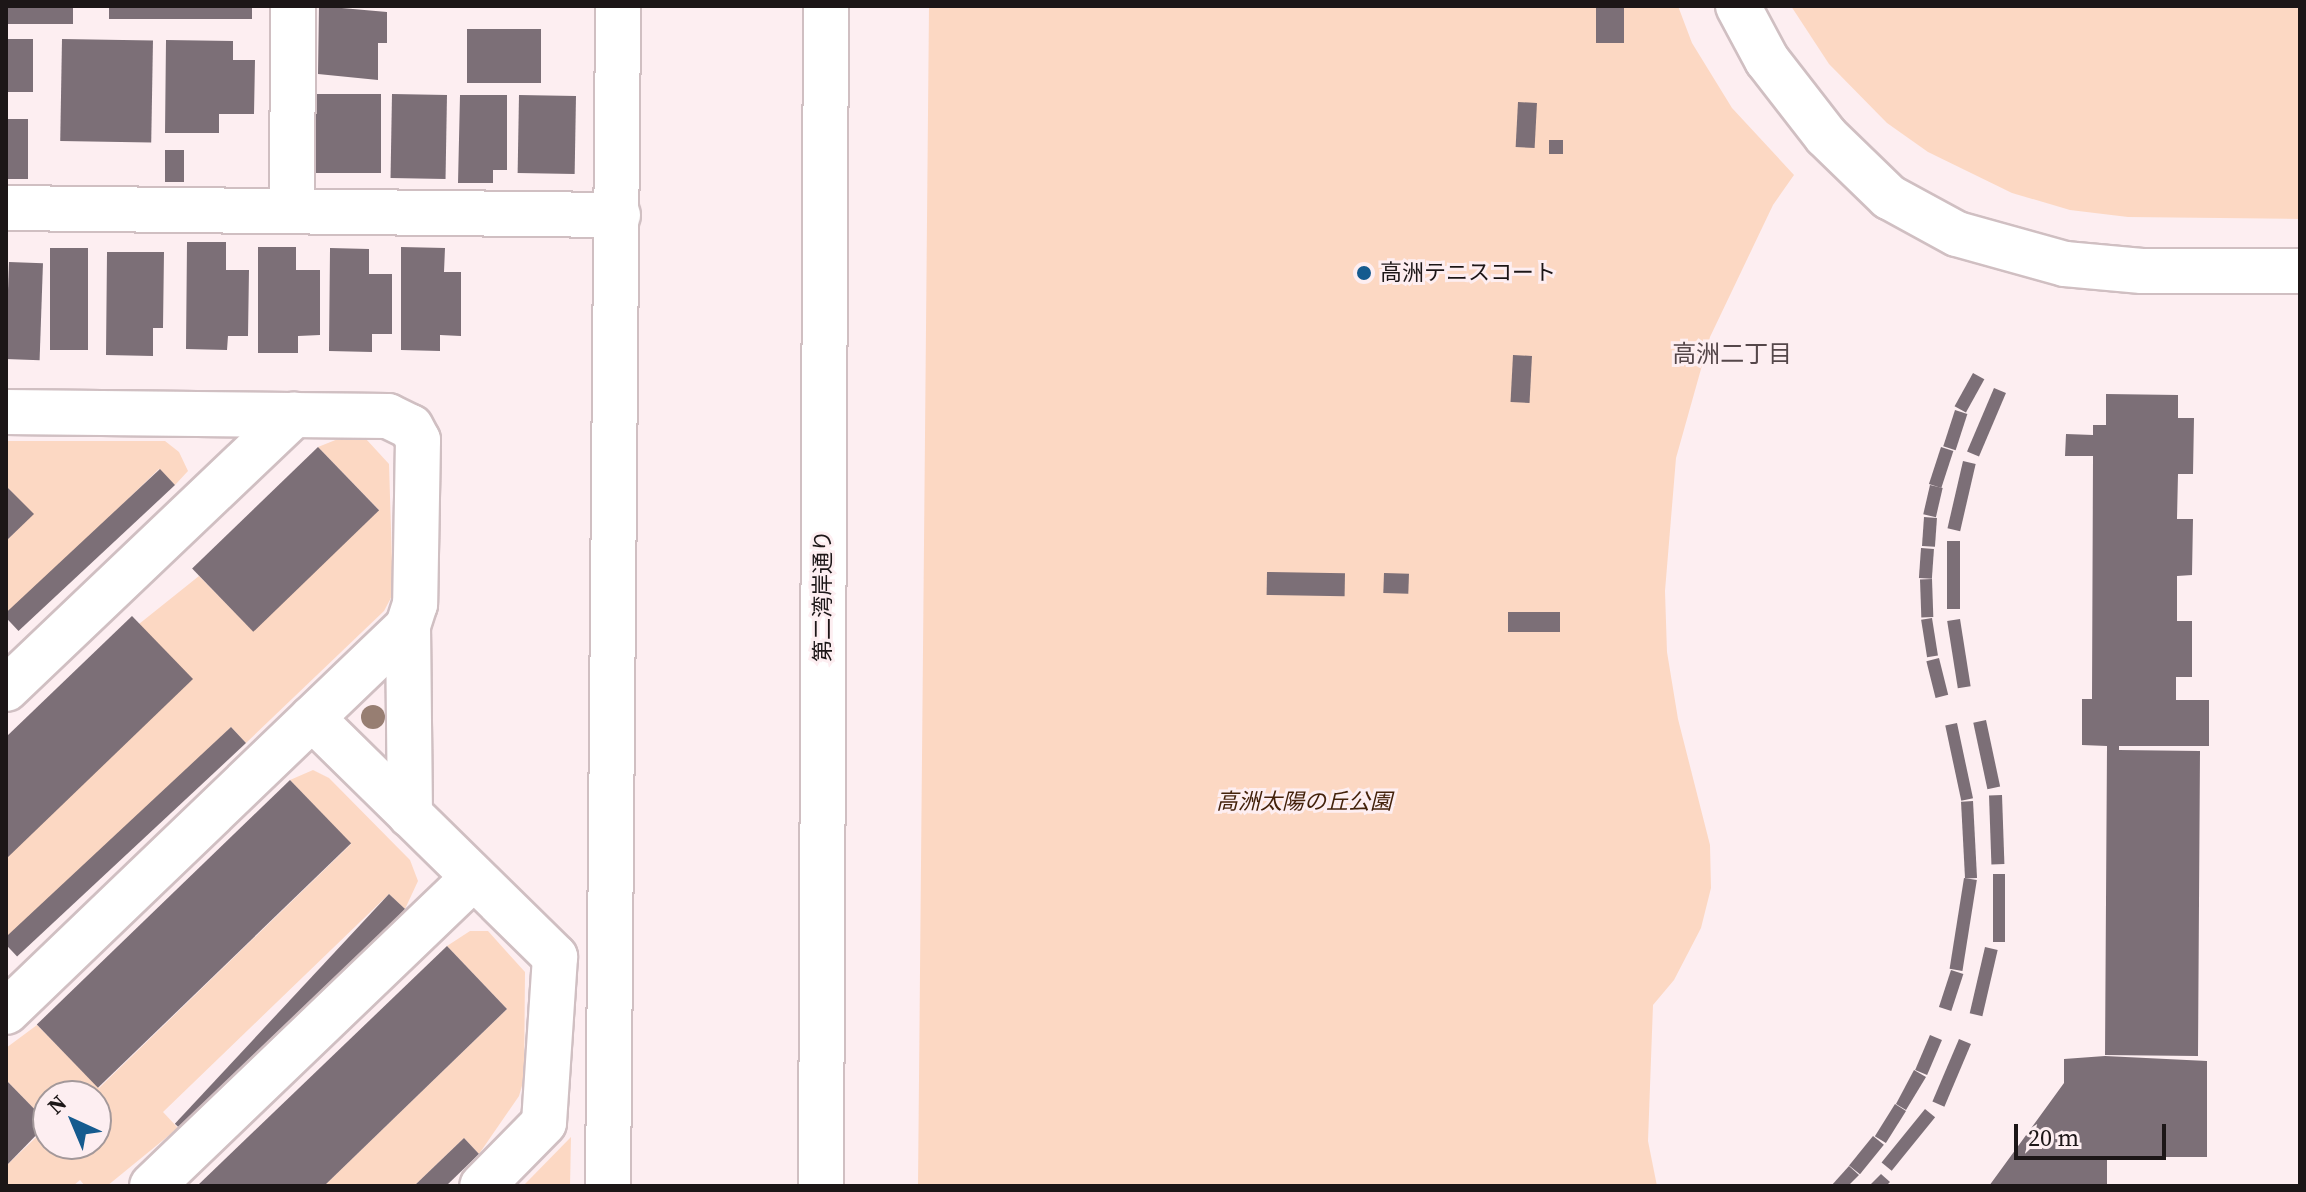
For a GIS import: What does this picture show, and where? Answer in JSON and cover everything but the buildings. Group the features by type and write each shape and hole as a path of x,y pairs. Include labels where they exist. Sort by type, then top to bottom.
{"street":[{"path":"292,211 293,6"},
{"path":"608,1186 618,6"},
{"name":"第二湾岸通り","path":"821,1186 826,6"},
{"path":"1738,6 1767,60 1826,136 1889,197 1957,234 2065,264 2142,271 2300,271"},
{"path":"6,208 618,215"},
{"path":"6,412 388,416 415,434 415,604 408,626 410,815"},
{"path":"6,689 294,415"},
{"path":"6,1012 408,626"},
{"path":"312,718 555,957 544,1123 482,1186"},
{"path":"152,1186 473,878"}],"green space":[{"name":"高洲太陽の丘公園","path":"929,6 1678,6 1692,43 1732,108 1794,175 1773,205 1710,337 1676,458 1665,591 1667,652 1678,719 1710,845 1711,888 1701,928 1674,980 1653,1005 1648,1141 1657,1186 918,1186"},
{"path":"1791,6 2300,6 2300,219 2128,217 2070,210 2012,193 1928,152 1887,123 1829,64"},
{"path":"343,437 366,439 389,464 393,594 384,611 246,743 231,727 6,944 6,859 139,624 199,576 253,631 379,510 318,447"},
{"path":"6,441 165,441 179,452 188,471 175,485 159,469 6,617 6,541 33,514 6,486"},
{"path":"313,770 329,778 410,860 418,881 405,909 389,894 163,1112 178,1128 107,1186 85,1186 80,1180 73,1186 6,1186 6,1166 32,1141 32,1160 112,1160 112,1080 107,1080 351,844 290,780"},
{"path":"470,931 488,931 525,972 524,1079 519,1096 479,1154 464,1138 414,1186 324,1186 507,1009 447,946"},
{"path":"37,1025 91,1080 32,1080 32,1107 6,1080 6,1048"},
{"path":"571,1137 570,1186 523,1186"}],"place":[{"name":"高洲テニスコート","path":"1364,273"}],"district":[{"name":"高洲二丁目","path":"1732,354"}]}
